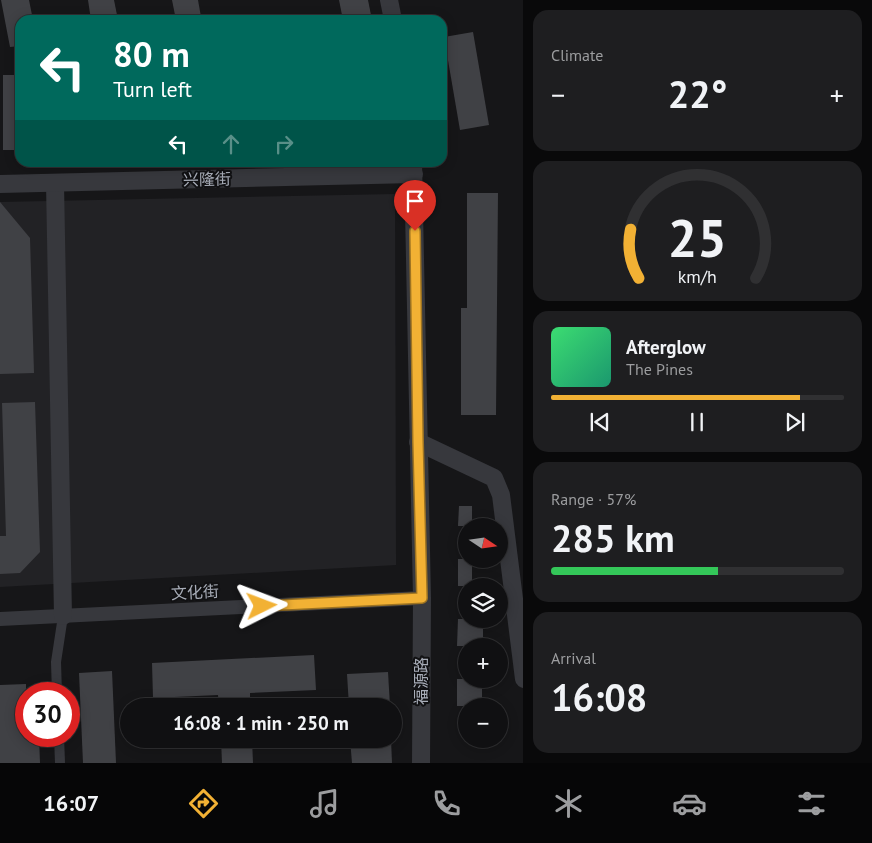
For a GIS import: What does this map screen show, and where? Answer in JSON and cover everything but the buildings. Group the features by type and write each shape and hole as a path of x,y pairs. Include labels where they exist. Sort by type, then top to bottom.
{"street":[{"path":"389,0 391,15"},
{"name":"兴隆街","path":"0,184 414,168"},
{"name":"福源路","path":"414,168 422,598 421,763"},
{"path":"55,183 63,616 56,662 57,682"},
{"path":"418,442 494,478 501,495 519,609 523,679"},
{"name":"文化街","path":"0,619 422,598"},
{"path":"59,747 60,763"}],"shaded area":[{"path":"395,194 396,565 0,587 0,202"}],"route":[{"path":"262,606 422,598 415,231"}]}
